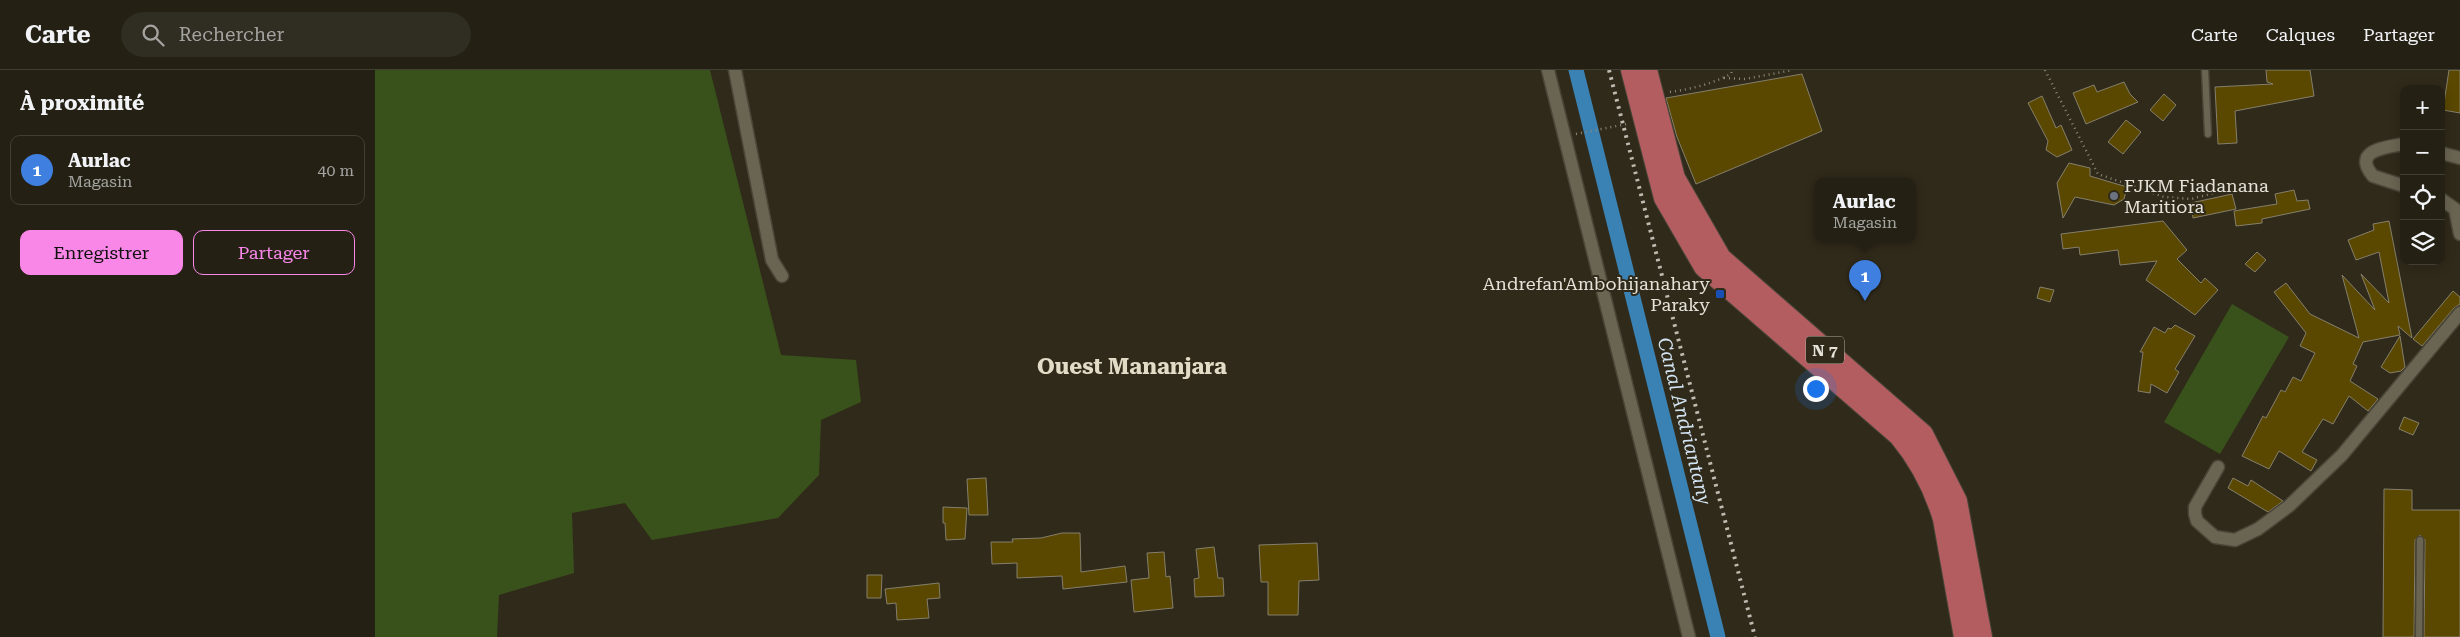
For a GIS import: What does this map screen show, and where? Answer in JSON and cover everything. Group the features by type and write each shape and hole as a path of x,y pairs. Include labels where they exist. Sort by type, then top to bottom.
{"main road":[{"name":"N 7","path":"1631,70 1664,198 1705,267 1899,436 1914,454 1939,506 1943,519 1964,637"},
{"name":"N 7","path":"1647,70 1675,178 1721,258 1923,434 1957,501 1982,637"}],"street":[{"path":"735,70 772,260 782,276"},
{"path":"1548,70 1689,637"},
{"path":"2400,145 2374,150 2370,153 2367,160 2369,172 2373,176 2400,185"},
{"path":"2445,154 2460,158"},
{"path":"2445,202 2455,210 2460,234"},
{"path":"2218,467 2195,507 2195,514 2197,521 2215,537 2221,540 2235,540 2258,529 2289,506 2342,455 2460,313"}],"lane":[{"path":"2205,70 2208,134"},
{"path":"2419,637 2421,540"}],"path":[{"path":"1653,94 1691,90 1723,78 1731,74 1732,70"},
{"path":"1723,78 1745,79 1793,70"},
{"path":"2045,70 2097,174 2164,197 2191,199 2214,193"},
{"path":"1576,134 1623,125 1643,117"}],"green space":[{"path":"375,70 710,70 781,355 856,360 861,402 821,420 819,475 778,518 652,540 625,503 572,513 574,573 499,595 497,637 375,637"},
{"path":"2232,304 2289,337 2220,454 2164,422"}],"building":[{"path":"2266,70 2310,70 2314,96 2235,111 2237,143 2218,144 2215,87 2273,84 2267,82"},
{"path":"2449,70 2460,70 2460,113 2445,110"},
{"path":"1802,74 1822,131 1696,184 1677,137 1666,98"},
{"path":"2124,82 2130,94 2138,102 2086,124 2073,93 2094,85 2097,92"},
{"path":"2164,94 2176,105 2163,121 2150,110"},
{"path":"2042,96 2056,128 2061,125 2072,150 2057,157 2046,150 2048,141 2028,103"},
{"path":"2126,120 2141,132 2123,154 2108,142"},
{"path":"2069,163 2090,168 2090,176 2127,187 2124,199 2114,205 2075,197 2063,218 2057,183"},
{"path":"2294,190 2297,201 2308,200 2310,209 2262,219 2262,223 2236,226 2234,211 2277,204 2275,194"},
{"path":"2232,194 2236,209 2193,218 2191,203"},
{"path":"2163,221 2187,250 2177,259 2201,283 2205,278 2218,290 2195,315 2146,280 2157,261 2120,265 2118,250 2080,255 2079,247 2063,249 2061,234"},
{"path":"2389,221 2412,338 2398,326 2400,335 2363,342 2353,364 2357,366 2350,381 2378,399 2368,411 2349,396 2333,424 2323,419 2302,452 2317,460 2311,471 2279,451 2269,469 2242,456 2263,416 2266,418 2281,390 2285,392 2293,377 2301,381 2315,353 2300,346 2306,333 2274,292 2286,283 2310,314 2359,338 2342,275 2375,310 2361,274 2389,303 2379,252 2356,260 2348,240 2374,230 2373,224"},
{"path":"2257,252 2266,260 2255,272 2245,264"},
{"path":"2040,287 2054,290 2050,302 2037,298"},
{"path":"2453,291 2460,297 2460,304 2454,308 2422,346 2413,339"},
{"path":"2175,325 2195,336 2175,369 2179,372 2167,393 2151,384 2150,393 2138,391 2143,352 2140,352 2154,327 2165,333 2168,328 2171,329"},
{"path":"2400,336 2405,367 2401,371 2390,373 2381,367"},
{"path":"2404,417 2419,423 2413,435 2399,429"},
{"path":"986,478 988,515 969,515 967,479"},
{"path":"2233,478 2248,486 2251,480 2283,501 2268,512 2228,488"},
{"path":"2384,489 2412,490 2412,510 2460,510 2460,637 2424,637 2425,540 2420,535 2415,540 2414,637 2383,637"},
{"path":"943,507 967,508 965,539 946,540"},
{"path":"1062,533 1080,533 1081,572 1125,566 1127,582 1063,589 1062,576 1017,578 1017,563 992,564 991,542 1013,542 1012,539 1041,538"},
{"path":"1317,543 1319,580 1299,581 1298,615 1268,615 1268,582 1261,582 1259,545"},
{"path":"1214,547 1218,578 1223,578 1224,596 1195,597 1194,579 1199,578 1196,549"},
{"path":"1164,552 1166,577 1170,576 1173,608 1134,612 1131,580 1149,578 1147,553"},
{"path":"867,575 882,575 881,598 867,598"},
{"path":"939,583 940,598 927,599 929,618 897,620 896,603 887,604 885,589"}],"waterway":[{"name":"Canal Andriantany","path":"1576,70 1718,637"},
{"name":"Canal Andriantany","path":"1577,70 1686,510"}],"railway":[{"path":"1609,70 1755,637"}],"place":[{"name":"FJKM Fiadanana Maritiora","path":"2114,196"},
{"name":"Andrefan'Ambohijanahary Paraky","path":"1720,294"},
{"name":"Aurlac","path":"1865,301"}],"district":[{"name":"Ouest Mananjara","path":"1132,366"}]}
